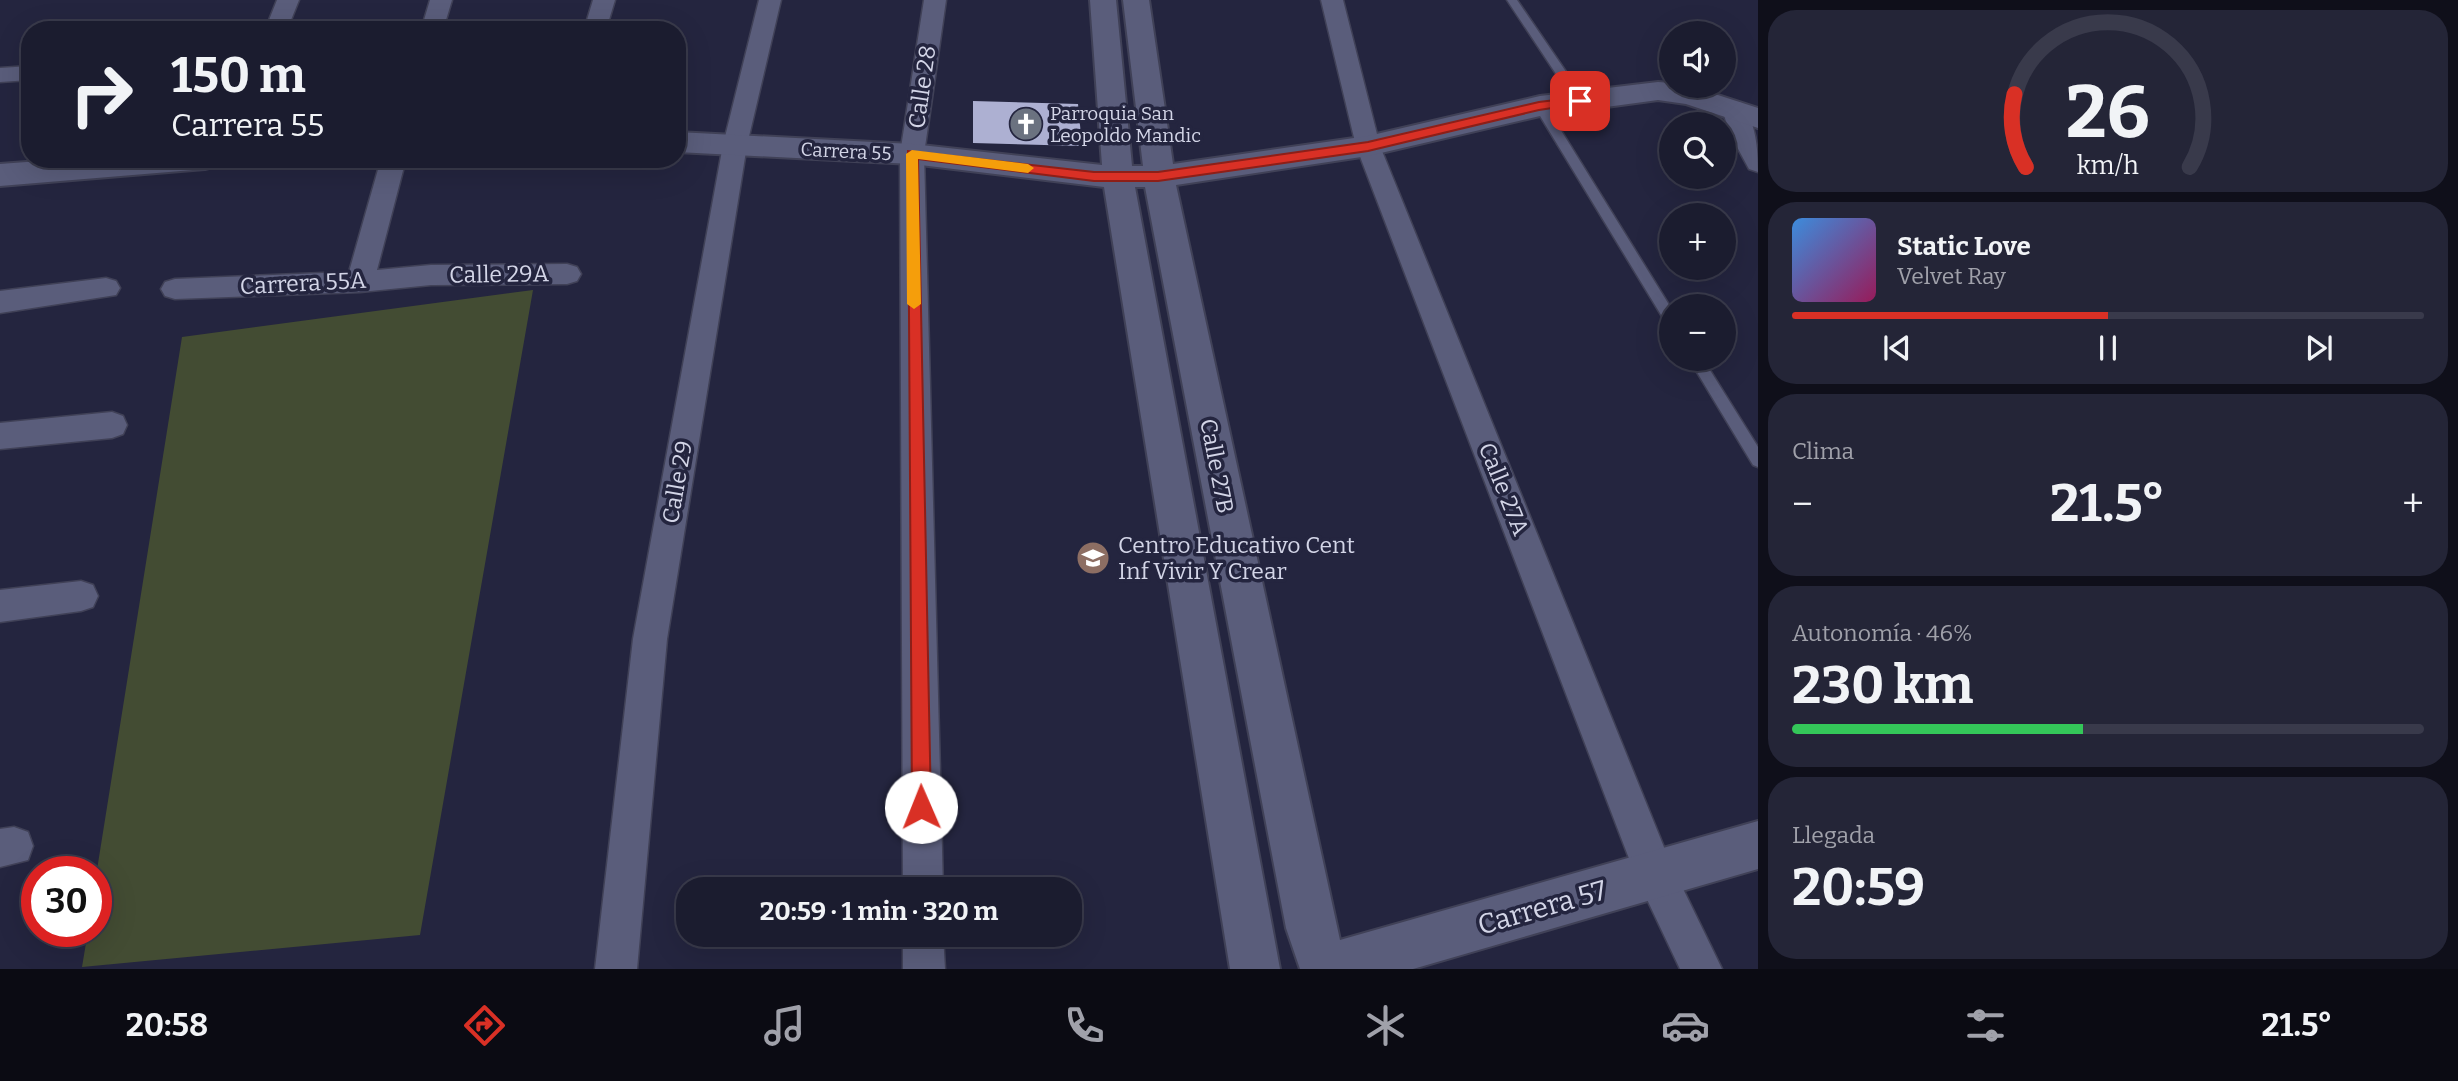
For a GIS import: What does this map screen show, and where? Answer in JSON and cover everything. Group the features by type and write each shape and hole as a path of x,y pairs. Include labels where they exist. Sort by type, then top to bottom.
{"main road":[{"name":"Calle 27B","path":"1103,0 1118,177 1255,969"},
{"name":"Calle 27B","path":"1136,0 1158,177 1311,928 1325,969"},
{"name":"Carrera 55","path":"686,142 912,154 1094,176 1158,177 1368,146 1539,106 1658,91 1676,92 1746,114"},
{"path":"0,175 90,168"},
{"name":"Carrera 57","path":"1325,969 1758,845"}],"street":[{"path":"280,21 288,0"},
{"path":"435,21 441,0"},
{"path":"597,21 604,0"},
{"name":"Calle 29","path":"616,969 650,639 735,145 770,0"},
{"name":"Calle 28","path":"922,877 912,154 935,0"},
{"name":"Calle 27A","path":"1332,0 1368,146 1655,874 1701,969"},
{"path":"0,75 21,74"},
{"path":"1746,114 1742,134 1758,163"},
{"path":"360,282 392,168"},
{"name":"Calle 29A","path":"431,275 567,274"},
{"name":"Carrera 55A","path":"175,289 360,282 431,275"},
{"path":"0,302 106,288"},
{"path":"0,436 112,425"},
{"path":"0,606 81,596"},
{"path":"923,947 924,969"}],"lane":[{"path":"1512,0 1580,101"},
{"path":"1539,106 1659,300"},
{"path":"1703,371 1758,460"}],"green space":[{"path":"533,290 420,935 82,967 85,947 112,947 112,856 99,856 182,337"}],"building":[{"name":"Parroquia San Leopoldo Mandic","path":"973,101 1078,104 1082,146 973,143"}],"slow traffic":[{"path":"914,304 912,154 1028,168"}],"place":[{"name":"Parroquia San Leopoldo Mandic","path":"1026,124"},
{"name":"Centro Educativo Cent Inf Vivir Y Crear","path":"1093,558"}],"route":[{"path":"921,807 912,154 1094,176 1158,177 1368,146 1539,106 1580,101"}]}
